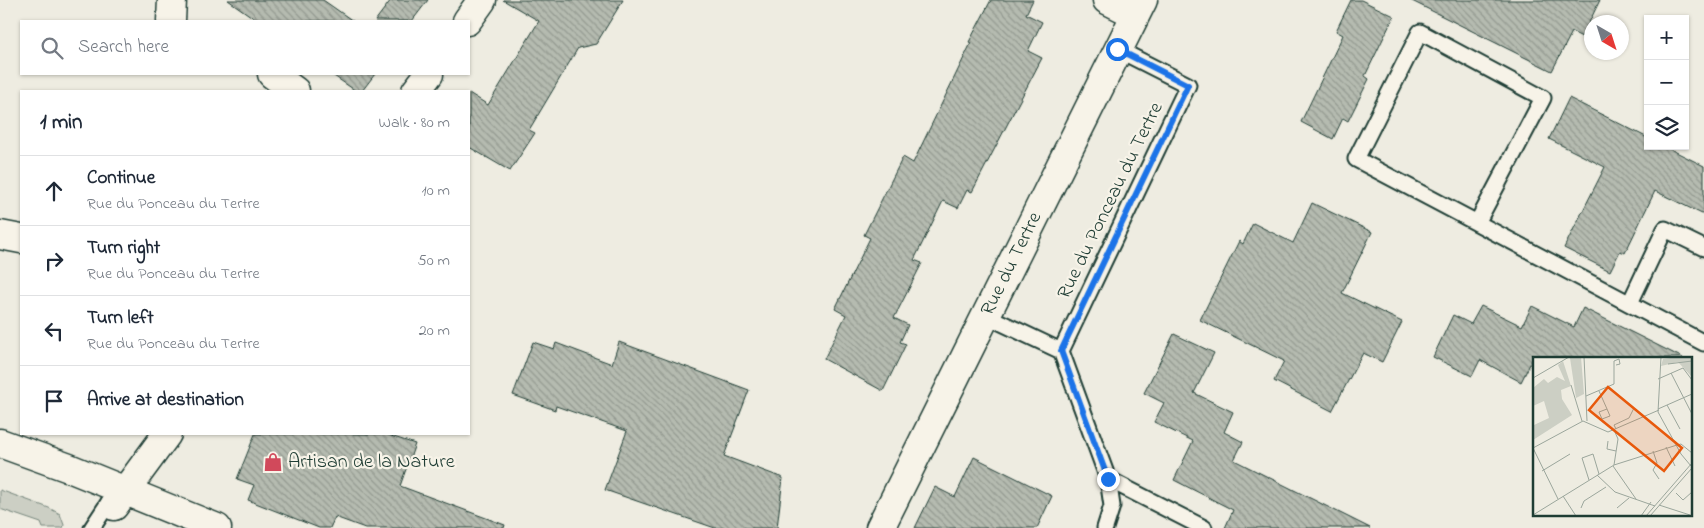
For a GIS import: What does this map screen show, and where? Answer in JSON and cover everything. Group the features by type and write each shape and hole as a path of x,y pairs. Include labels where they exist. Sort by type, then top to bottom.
{"street":[{"path":"171,20 172,0"},
{"path":"468,20 482,0"},
{"path":"1107,0 1139,7"},
{"name":"Rue du Tertre","path":"880,528 1139,7"},
{"path":"273,75 294,90"},
{"path":"417,90 428,75"},
{"path":"0,235 20,239"},
{"path":"116,497 166,435"},
{"path":"0,443 116,497 168,528"},
{"path":"0,463 217,528"}],"lane":[{"path":"1477,223 1543,98 1420,32 1356,159 1477,223 1630,303 1704,343"},
{"name":"Rue du Ponceau du Tertre","path":"1061,351 1188,85 1117,49"},
{"path":"1630,303 1665,229 1704,248"},
{"path":"987,316 1061,351 1108,479 1112,506 1104,528"},
{"path":"1108,479 1204,528"},
{"path":"92,528 116,497"}],"shaded area":[{"path":"0,490 60,514 64,525 63,528 43,528 41,523 0,509"}],"building":[{"path":"228,0 323,0 352,20 257,20"},
{"path":"391,0 428,0 413,20 376,20"},
{"path":"503,0 623,0 596,44 578,48 529,130 535,133 510,171 470,148 470,94 488,105 539,21"},
{"path":"991,0 1033,0 1026,14 1042,22 1028,51 1042,58 972,192 967,190 958,208 943,201 914,260 922,263 894,318 908,325 900,342 906,344 883,391 824,359 846,315 835,309 870,238 864,235 903,157 913,163 971,43 969,42"},
{"path":"1351,0 1361,0 1394,16 1365,76 1369,79 1348,121 1343,118 1333,139 1301,122 1343,35 1336,31"},
{"path":"1410,0 1600,0 1593,15 1584,15 1584,33 1582,37 1572,32 1552,71"},
{"path":"332,75 374,75 363,90 355,90"},
{"path":"1569,98 1644,136 1644,150 1672,150 1704,166 1704,215 1655,191 1625,253 1620,251 1610,271 1564,248 1605,167 1549,139"},
{"path":"1312,203 1372,232 1342,293 1402,322 1382,362 1363,353 1332,411 1274,381 1284,361 1200,320 1239,241 1243,244 1253,223 1293,243"},
{"path":"1481,306 1522,326 1532,306 1574,327 1583,308 1681,357 1533,357 1521,382 1480,360 1472,376 1433,357 1453,315 1471,324"},
{"path":"1174,334 1214,353 1194,393 1233,412 1224,432 1243,442 1234,460 1370,528 1225,528 1233,510 1174,480 1193,441 1154,422 1164,403 1144,393"},
{"path":"533,342 554,349 556,343 612,364 619,342 749,390 724,456 783,478 777,528 715,528 605,490 627,431 556,406 555,410 513,395"},
{"path":"255,435 388,435 415,444 400,486 505,525 504,528 365,528 335,517 330,528 319,528 248,500 254,485 237,479"},
{"path":"974,457 1052,496 1037,528 915,528 935,487 955,497"}],"place":[{"name":"Artisan de la Nature","path":"273,462"}],"route":[{"path":"1108,479 1061,351 1188,85 1117,49"}]}
